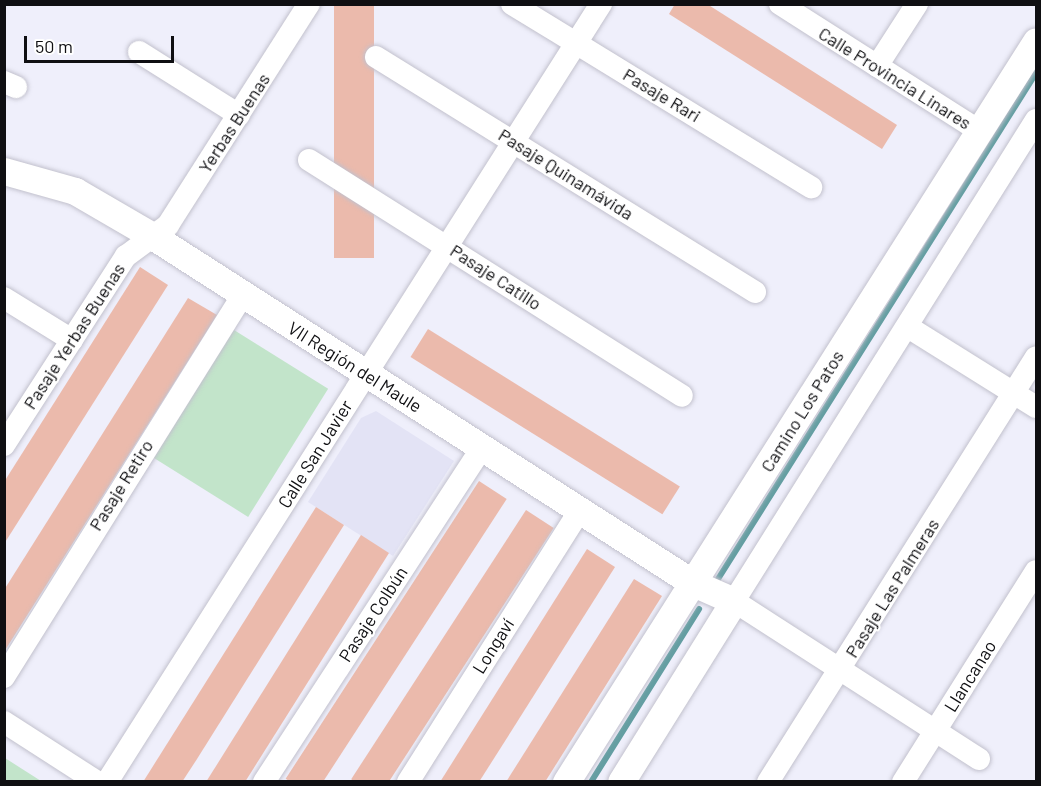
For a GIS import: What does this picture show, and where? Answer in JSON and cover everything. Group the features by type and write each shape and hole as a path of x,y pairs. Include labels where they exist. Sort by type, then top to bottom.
{"street":[{"name":"Pasaje Rari","path":"512,4 811,187"},
{"name":"Calle San Javier","path":"107,782 601,4"},
{"name":"Calle Provincia Linares","path":"780,4 979,131"},
{"path":"877,66 917,4"},
{"name":"Yerbas Buenas","path":"154,237 168,225 239,116 299,8"},
{"name":"Camino Los Patos","path":"566,782 1036,41"},
{"path":"138,52 239,116"},
{"name":"Pasaje Quinamávida","path":"376,57 755,292"},
{"path":"621,782 1036,120"},
{"name":"Pasaje Catillo","path":"309,160 682,396"},
{"name":"VII Región del Maule","path":"6,171 75,191 154,237 242,296 693,583 734,601"},
{"name":"Pasaje Yerbas Buenas","path":"5,443 126,256 154,237"},
{"name":"Pasaje Retiro","path":"4,677 242,296"},
{"path":"4,298 72,340"},
{"path":"908,327 1036,407"},
{"name":"Pasaje Las Palmeras","path":"768,782 1036,357"},
{"name":"Pasaje Colbún","path":"264,782 482,447"},
{"name":"Longaví","path":"408,782 579,511"},
{"name":"Llancanao","path":"903,782 1036,571"},
{"path":"734,601 979,759"},
{"path":"4,722 97,782"}],"shaded area":[{"path":"376,411 454,461 393,556 308,502 361,418"}],"green space":[{"path":"234,330 328,389 248,517 154,458"},
{"path":"5,758 41,781 5,781"}],"building":[{"path":"334,4 374,4 374,258 334,258"},
{"path":"675,4 707,4 897,125 882,149 669,14"},
{"path":"140,267 168,285 4,544 4,482"},
{"path":"188,298 217,315 4,652 4,590"},
{"path":"428,329 680,486 662,514 411,357"},
{"path":"479,481 507,499 323,782 291,782 286,779"},
{"path":"316,507 344,525 197,759 182,782 143,782"},
{"path":"526,510 554,528 389,782 355,782 351,779"},
{"path":"361,535 389,553 245,782 206,782"},
{"path":"587,549 615,567 479,782 440,782"},
{"path":"634,579 662,596 545,782 506,782"}],"waterway":[{"path":"718,579 1036,73"},
{"path":"591,782 699,609"}]}
